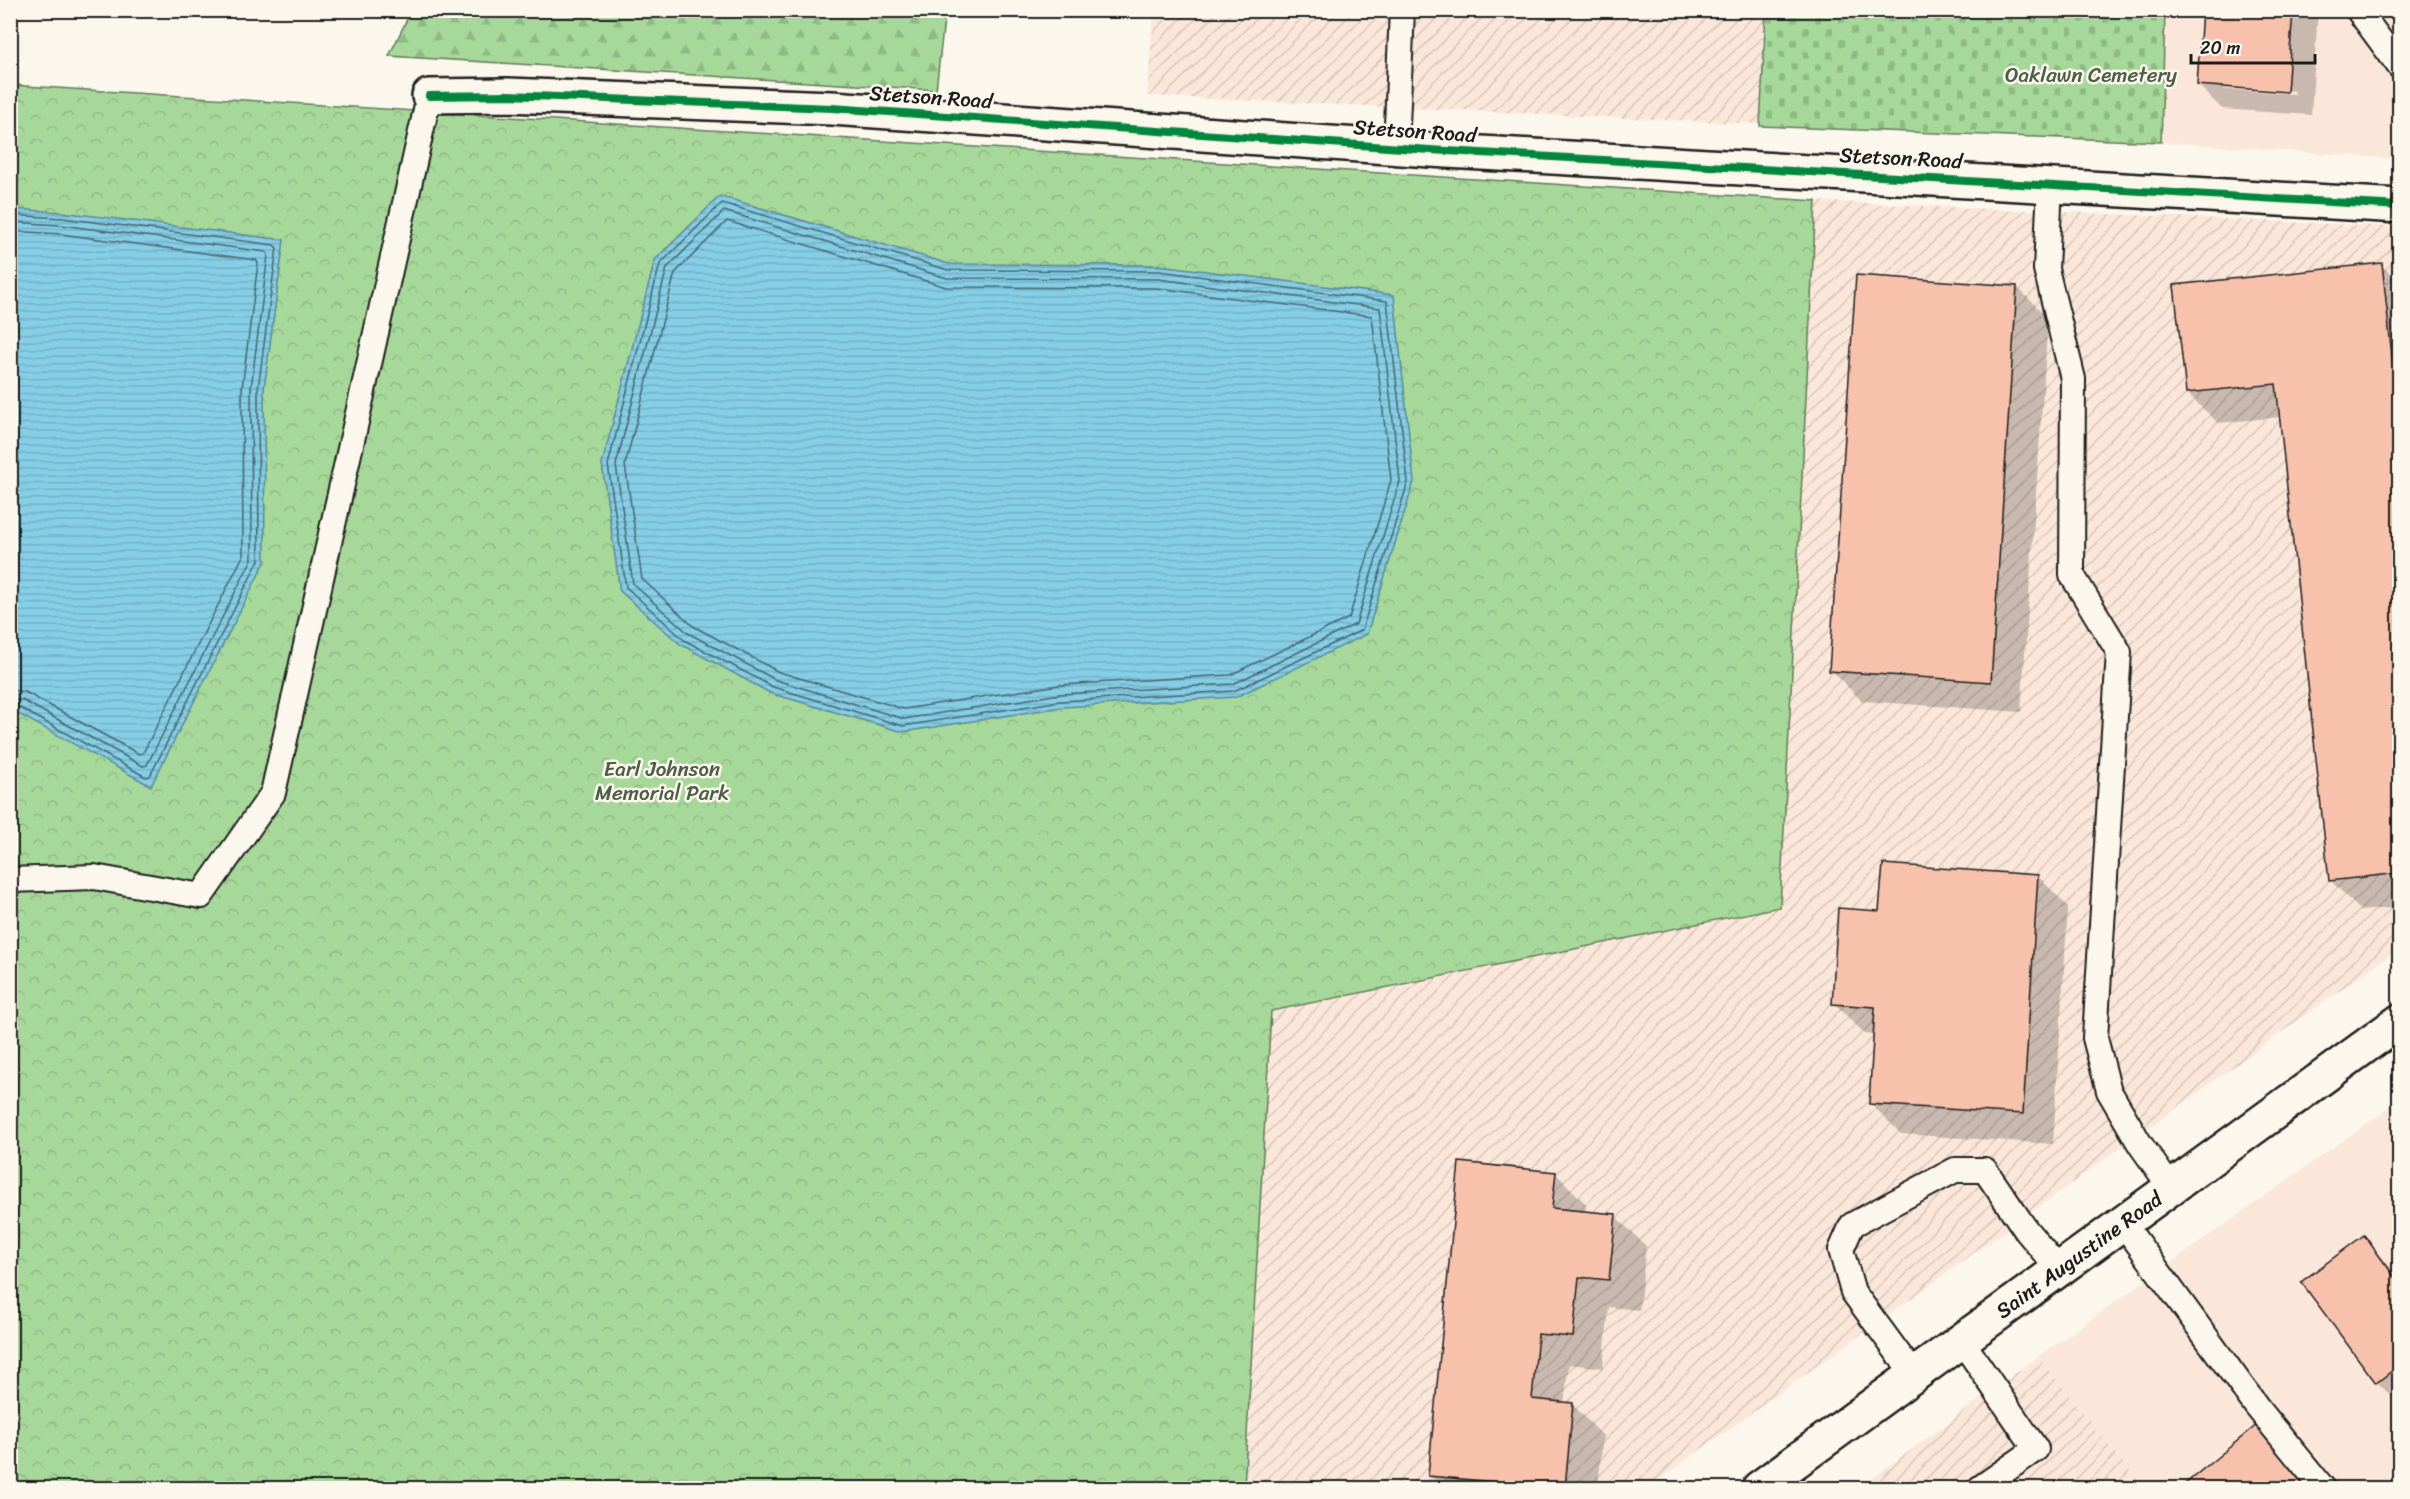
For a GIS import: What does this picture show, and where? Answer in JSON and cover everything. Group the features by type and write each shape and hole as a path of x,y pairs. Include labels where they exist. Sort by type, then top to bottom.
{"street":[{"name":"Stetson Road","path":"429,96 508,95 832,108 1396,148 2400,206"},
{"name":"Saint Augustine Road","path":"1759,1488 2400,1021"}],"lane":[{"path":"1396,148 1402,10"},
{"path":"2358,10 2400,67"},
{"path":"10,880 94,877 201,896 273,793 429,96"},
{"path":"2050,184 2046,268 2073,379 2072,575 2119,652 2095,1038 2109,1091 2140,1144 2171,1188"},
{"path":"1914,1375 1853,1292 1841,1250 1852,1225 1955,1170 1984,1170 2026,1230 2059,1270"},
{"path":"2123,1223 2258,1407 2322,1488"},
{"path":"1962,1341 2036,1449 1980,1488"}],"shaded area":[{"path":"1154,11 1766,11 1760,124 1147,96"},
{"path":"2165,11 2399,11 2399,159 2161,142"},
{"path":"1816,201 2399,227 2399,948 1647,1488 1244,1488 1271,1011 1780,907"},
{"path":"2399,1101 2399,1488 2144,1488 2038,1357"},
{"path":"2038,1357 2144,1488 1859,1488"}],"green space":[{"path":"411,10 945,11 936,90 389,56"},
{"name":"Oaklawn Cemetery","path":"1766,11 2165,11 2161,142 1760,126"},
{"name":"Earl Johnson Memorial Park","path":"10,85 1816,201 1780,907 1271,1011 1244,1488 11,1488"}],"water":[{"path":"720,196 949,264 1159,265 1394,295 1414,482 1367,634 1236,697 1062,707 903,732 770,693 680,644 620,591 602,464 655,260"},
{"path":"11,209 62,212 284,240 264,389 265,562 151,786 15,712 11,714"}],"building":[{"path":"2202,10 2293,10 2287,92 2197,85"},
{"path":"2382,263 2400,433 2400,873 2329,881 2276,384 2186,393 2174,285"},
{"path":"1856,275 2017,286 1991,682 1829,671"},
{"path":"1883,864 2038,875 2023,1114 1869,1104 1875,1007 1832,1004 1838,908 1879,911"},
{"path":"1459,1162 1556,1172 1552,1208 1616,1214 1609,1280 1579,1277 1573,1337 1538,1334 1532,1399 1573,1403 1565,1488 1428,1476"},
{"path":"2364,1235 2400,1284 2400,1365 2376,1383 2301,1282"},
{"path":"2258,1424 2311,1488 2180,1488"}],"cycle path":[{"path":"429,96 508,95 832,108 1430,150 2400,206"}]}
